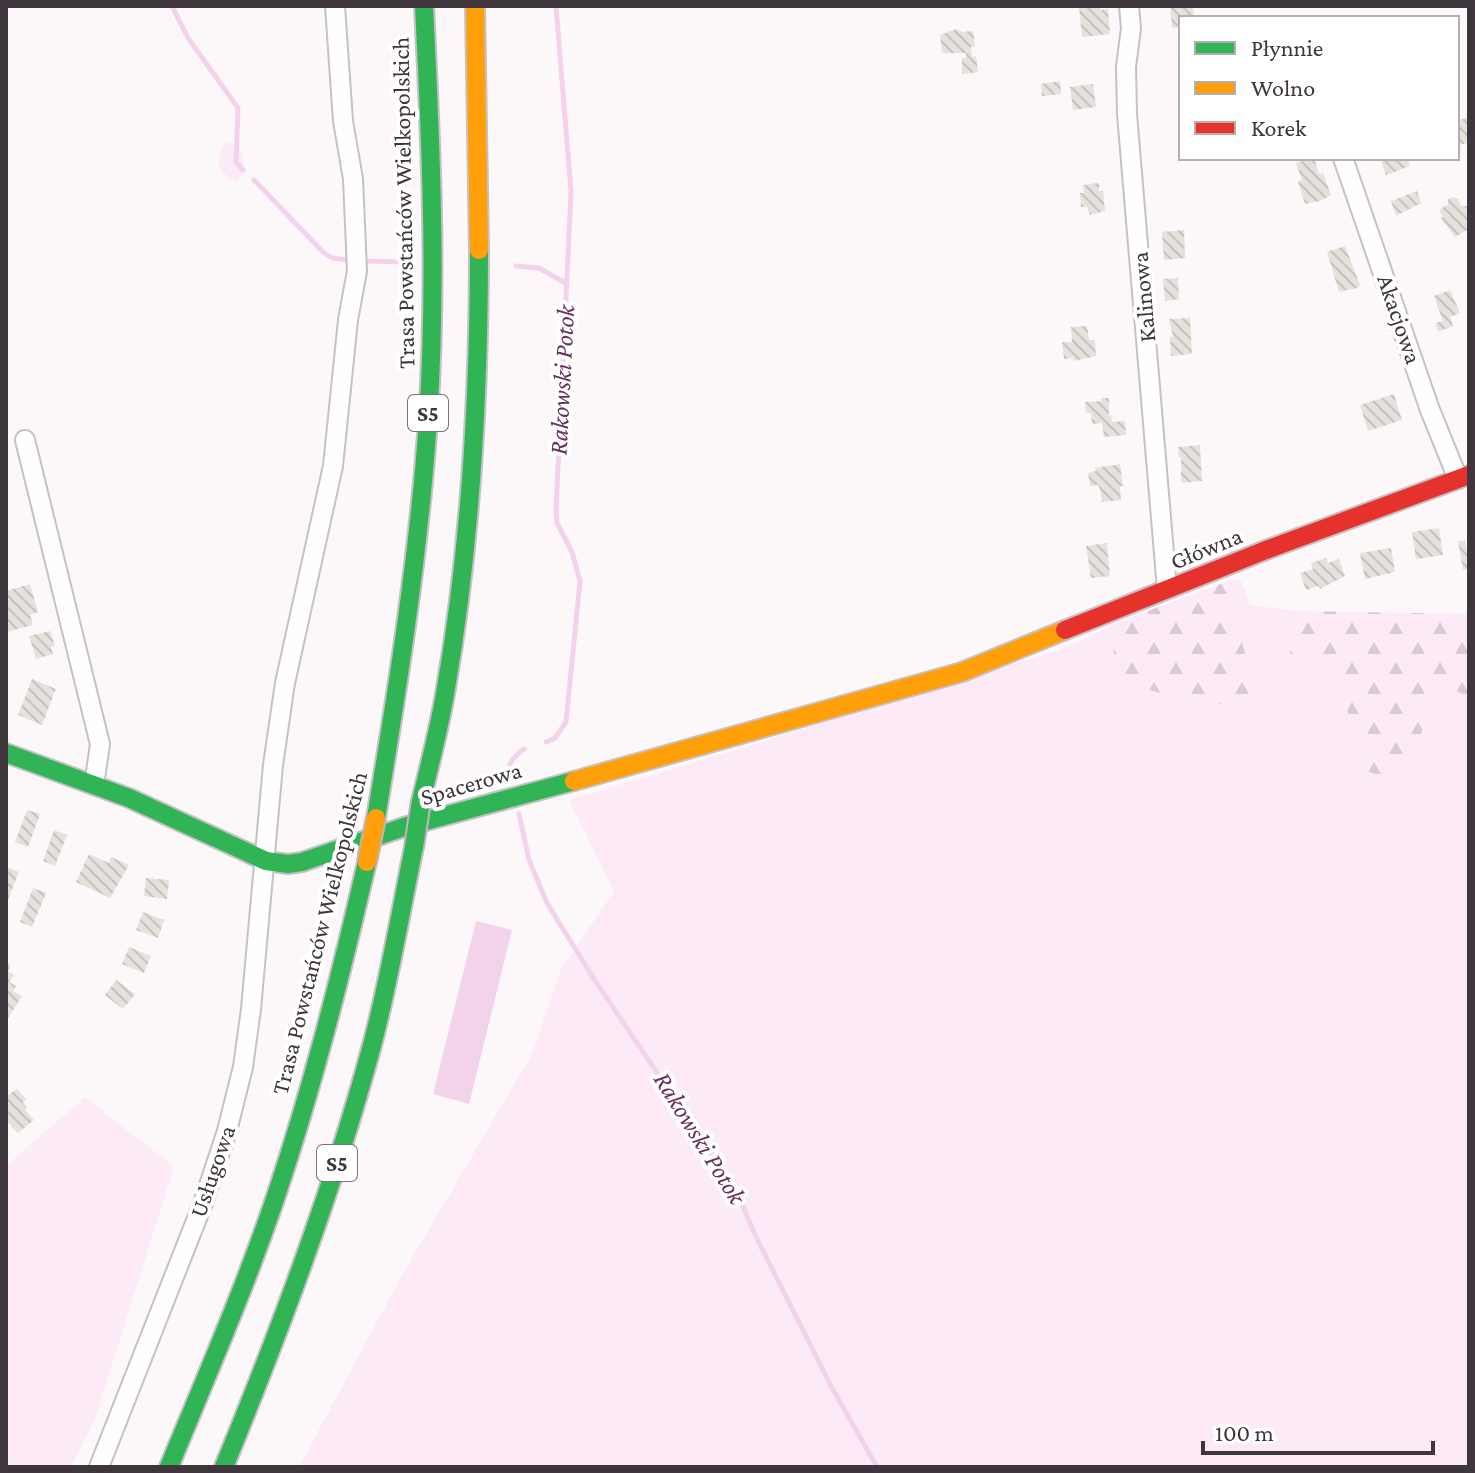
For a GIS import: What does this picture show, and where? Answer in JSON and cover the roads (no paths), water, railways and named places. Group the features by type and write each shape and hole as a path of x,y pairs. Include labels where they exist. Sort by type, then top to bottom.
{"main road":[{"name":"Trasa Powstańców Wielkopolskich","path":"169,1467 217,1353 276,1196 324,1032 376,818 403,656 428,420 432,178 424,6"},
{"name":"S5","path":"224,1467 264,1371 327,1195 372,1046 449,673 475,426 481,158 475,6"},
{"name":"Główna","path":"962,672 1167,589 1463,477"},
{"name":"Spacerowa","path":"6,753 129,798 266,861 288,864 422,821 772,727 962,672"}],"street":[{"name":"Usługowa","path":"99,1467 203,1203 227,1131 243,1067 266,861 273,765 285,683 333,466 348,320 357,271 353,179 343,121 335,6"},
{"name":"Kalinowa","path":"1129,6 1131,28 1126,67 1127,114 1167,589"},
{"name":"Akacjowa","path":"1344,160 1430,410 1463,477"},
{"path":"25,440 100,744 94,785"}],"waterway":[{"path":"172,6 188,38 238,108 236,162 243,170"},
{"name":"Rakowski Potok","path":"546,742 555,738 566,722 580,581 572,552 557,523 556,510 571,192 556,6"},
{"path":"254,180 323,252 332,258 349,260"},
{"path":"365,261 404,262"},
{"path":"516,266 539,268 567,284"},
{"name":"Rakowski Potok","path":"508,777 512,761 524,749"},
{"name":"Rakowski Potok","path":"519,814 529,860 547,903 592,976 736,1190 756,1237 831,1386 877,1467"}]}
